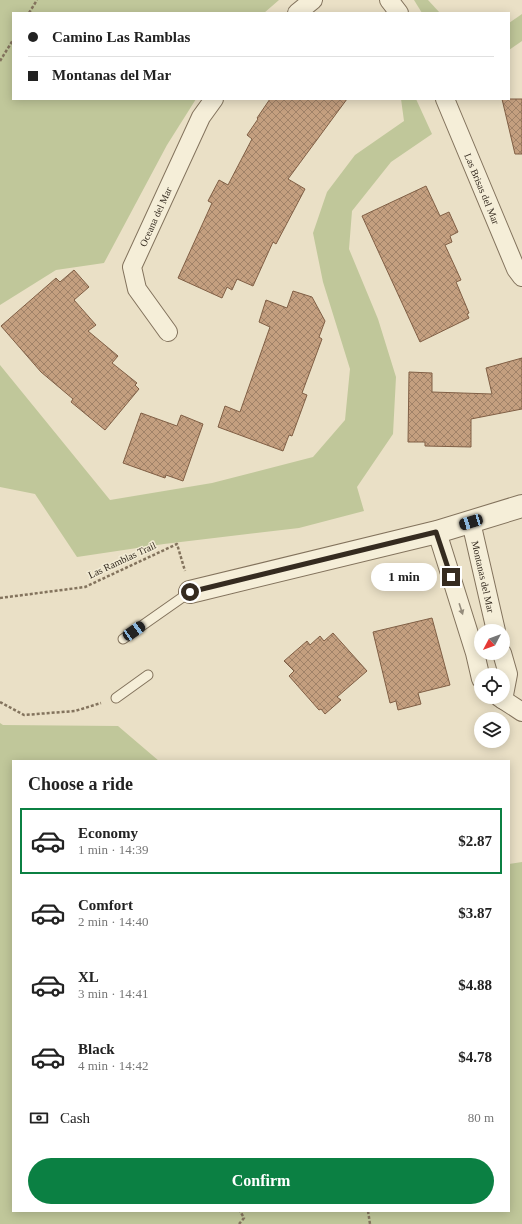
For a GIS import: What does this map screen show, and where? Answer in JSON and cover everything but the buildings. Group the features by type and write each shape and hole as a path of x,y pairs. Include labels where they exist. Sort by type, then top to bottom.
{"street":[{"path":"298,12 313,0"},
{"path":"389,0 398,12"},
{"name":"Oceana del Mar","path":"168,332 137,289 132,267 201,117 213,100"},
{"name":"Las Brisas del Mar","path":"446,100 516,269 522,277"},
{"path":"190,592 436,532 522,506"},
{"name":"Montanas del Mar","path":"471,522 494,624"},
{"path":"436,532 474,641"},
{"path":"509,704 522,712"}],"lane":[{"path":"123,638 190,592"},
{"path":"116,698 148,675"}],"path":[{"path":"30,12 37,0"},
{"path":"0,62 12,42"},
{"name":"Las Ramblas Trail","path":"0,598 85,587 177,544 190,592"},
{"path":"0,702 24,715 75,711 116,698"},
{"path":"239,1224 244,1218 241,1212"},
{"path":"368,1212 370,1224"}],"green space":[{"path":"0,0 279,0 265,12 12,12 12,100 195,100 167,145 104,263 56,270 0,305"},
{"path":"414,0 428,0 439,12 421,12"},
{"path":"522,14 522,41 510,49 510,22"},
{"path":"401,100 416,100 432,134 391,162 352,211 349,249 378,319 396,377 393,434 357,487 364,511 299,528 164,544 77,557 35,494 0,487 0,365 110,500 212,483 313,457 345,420 350,369 323,282 313,233 327,192 355,155 404,121"},
{"path":"0,723 3,725 118,726 158,760 12,760 12,1212 510,1212 510,864 522,862 522,1224 0,1224"}],"route":[{"path":"190,592 436,532 451,577"}]}
